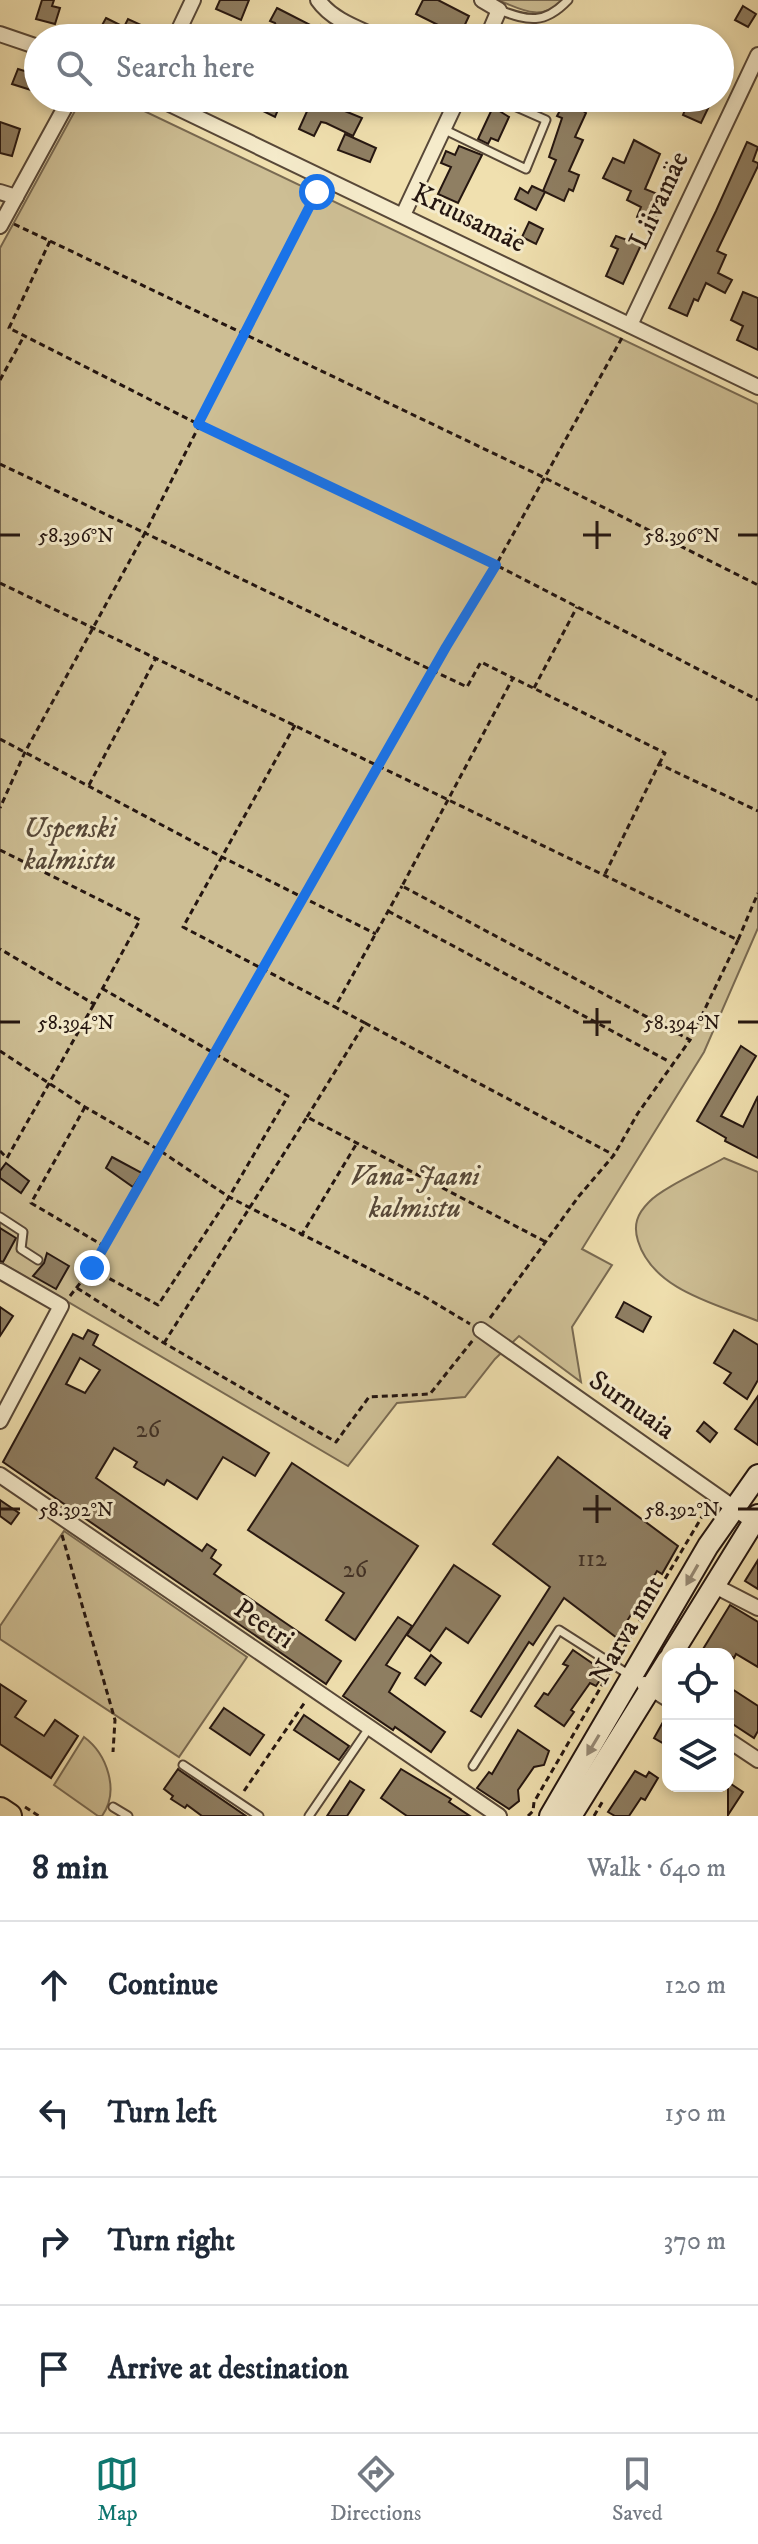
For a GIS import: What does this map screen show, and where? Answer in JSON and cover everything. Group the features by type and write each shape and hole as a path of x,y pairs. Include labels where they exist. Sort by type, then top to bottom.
{"highway":[{"path":"0,1810 10,1816"}],"main road":[{"name":"Narva mnt","path":"571,1816 642,1683 692,1574 758,1475"},
{"name":"Narva mnt","path":"676,1648 756,1518"},
{"name":"Narva mnt","path":"550,1816 642,1683 662,1665"}],"street":[{"path":"182,24 193,0"},
{"path":"318,0 325,10 349,24"},
{"path":"482,0 499,10 493,24"},
{"path":"0,34 24,42"},
{"name":"Liivamäe","path":"734,106 758,55"},
{"path":"2,222 62,112"},
{"name":"Kruusamäe","path":"186,112 758,387"},
{"path":"403,215 451,112"},
{"name":"Liivamäe","path":"630,325 731,112"},
{"path":"0,192 16,197"},
{"path":"0,1271 63,1304 0,1421"},
{"name":"Surnuaia","path":"481,1330 733,1509 756,1518"},
{"name":"Peetri","path":"0,1475 499,1816"},
{"path":"715,1586 758,1608"},
{"path":"642,1683 662,1695"},
{"path":"734,1744 758,1760"}],"lane":[{"path":"499,10 533,20 558,11 568,0"},
{"path":"443,129 526,169 546,120 528,112"},
{"path":"0,1217 23,1232 21,1249 38,1260"},
{"path":"473,1766 559,1630 642,1683"},
{"path":"309,1816 369,1728"},
{"path":"183,1765 259,1816"},
{"path":"0,1801 10,1816"},
{"path":"113,1807 128,1816"}],"path":[{"path":"0,808 25,752 145,533 317,192"},
{"path":"2,222 50,241 545,478 758,585"},
{"path":"50,241 9,328 198,424 496,565 758,700"},
{"path":"63,1304 92,1268 496,565 630,325"},
{"path":"0,380 24,336"},
{"path":"0,464 467,687 481,662 665,753 604,875"},
{"path":"0,583 738,940"},
{"path":"534,689 577,607"},
{"path":"89,785 156,658"},
{"path":"335,1007 513,678"},
{"path":"295,725 183,927 614,1155"},
{"path":"0,739 222,857 376,934"},
{"path":"659,764 758,811"},
{"path":"0,850 140,920 7,1158 0,1151"},
{"path":"402,886 690,1040"},
{"path":"77,1288 164,1343 336,1442 369,1397 430,1394 547,1243 579,1196 614,1155 690,1040 758,893"},
{"path":"388,911 672,1063"},
{"path":"0,949 94,1004"},
{"path":"92,1268 158,1305 229,1197 288,1096 103,989"},
{"path":"164,1343 365,1023"},
{"path":"0,1051 229,1197 425,1297 481,1330"},
{"path":"85,1107 31,1203 104,1246"},
{"path":"307,1117 547,1243"},
{"path":"301,1236 357,1143"},
{"path":"55,1513 115,1720 113,1752"},
{"path":"237,1801 314,1690"}],"green space":[{"path":"498,0 563,0 547,11 532,12"},
{"path":"74,112 146,112 758,404 758,928 704,1052 582,1249 612,1265 572,1327 581,1382 519,1336 495,1359 465,1397 397,1403 348,1466 0,1262 0,248"},
{"path":"724,1158 758,1172 758,1321 706,1301 671,1283 646,1258 638,1241 636,1225 645,1206 673,1185"},
{"path":"64,1531 247,1657 179,1757 0,1639 0,1626"},
{"path":"84,1737 99,1753 108,1774 110,1796 102,1816 54,1785"}],"building":[{"path":"42,0 54,0 52,6 60,8 55,24 36,19"},
{"path":"220,0 249,0 241,20 216,9"},
{"path":"423,0 438,0 469,16 465,24 436,24 416,14"},
{"path":"743,6 756,14 748,27 735,20"},
{"path":"277,8 308,24 275,24 270,21"},
{"path":"106,18 118,24 103,24"},
{"path":"18,69 24,71 24,88 12,84"},
{"path":"307,112 347,112 362,118 353,136 321,122 314,136 299,129"},
{"path":"491,112 501,112 509,117 498,141 491,138 488,144 478,139"},
{"path":"559,112 586,113 575,137 583,140 569,171 579,175 573,191 569,189 564,201 543,191 556,160 549,157 562,118 557,116"},
{"path":"684,112 706,112 701,123 683,115"},
{"path":"0,122 20,129 12,156 0,153"},
{"path":"345,134 376,148 370,162 338,150"},
{"path":"634,140 660,154 645,189 660,195 656,206 660,208 653,224 637,217 641,207 627,200 631,191 603,178 613,158 624,163"},
{"path":"747,142 758,147 753,161 758,166 717,251 726,255 718,273 732,280 725,293 706,283 698,301 694,299 687,316 669,308"},
{"path":"459,146 482,155 458,203 438,194 451,167 441,163 446,151 455,155"},
{"path":"532,186 545,192 536,210 515,199 520,188 528,193"},
{"path":"529,222 543,229 536,244 522,237"},
{"path":"616,236 641,245 623,284 606,276 618,249 611,246"},
{"path":"743,292 758,298 758,350 737,340 743,326 731,320"},
{"path":"741,1046 756,1056 721,1116 743,1127 758,1096 758,1158 725,1141 726,1138 697,1121"},
{"path":"112,1157 142,1173 133,1187 106,1168"},
{"path":"6,1163 29,1181 21,1193 0,1178 0,1171"},
{"path":"0,1228 16,1238 3,1262 0,1261"},
{"path":"47,1253 69,1266 56,1289 33,1276 44,1263"},
{"path":"624,1302 651,1317 643,1332 616,1317"},
{"path":"0,1307 13,1316 0,1336"},
{"path":"88,1330 98,1335 93,1345 269,1453 255,1476 223,1457 197,1499 167,1480 164,1485 134,1467 137,1462 114,1448 96,1478 202,1551 207,1544 216,1550 211,1558 221,1565 214,1574 341,1661 326,1684 3,1462 73,1334 83,1339","holes":["80,1358 100,1370 85,1393 66,1384"]},
{"path":"734,1330 758,1345 758,1380 747,1399 724,1383 731,1373 714,1363"},
{"path":"758,1396 758,1445 735,1429"},
{"path":"704,1422 717,1433 710,1442 697,1431"},
{"path":"558,1457 678,1546 662,1574 657,1571 617,1638 564,1598 533,1645 529,1642 481,1717 471,1711 550,1587 493,1544"},
{"path":"292,1463 418,1546 355,1640 326,1620 344,1593 248,1530"},
{"path":"0,1500 19,1513 11,1524 0,1516"},
{"path":"758,1560 758,1589 745,1581"},
{"path":"454,1565 500,1596 468,1643 446,1628 430,1651 407,1635"},
{"path":"730,1605 758,1622 758,1667 736,1654 734,1658 734,1648 704,1648"},
{"path":"398,1617 412,1626 386,1665 400,1673 389,1692 445,1732 431,1752 343,1696"},
{"path":"573,1650 602,1670 598,1675 602,1677 596,1686 590,1683 564,1726 535,1706 544,1693 548,1695 568,1666 563,1664"},
{"path":"431,1655 441,1663 425,1685 415,1678"},
{"path":"0,1684 26,1701 15,1717 44,1736 55,1720 78,1736 51,1778 0,1744"},
{"path":"734,1690 758,1706 758,1731 754,1738 734,1725"},
{"path":"224,1708 264,1735 250,1755 210,1728"},
{"path":"304,1715 349,1746 339,1760 294,1730"},
{"path":"662,1724 662,1743 654,1738"},
{"path":"518,1730 549,1751 544,1765 534,1767 518,1790 519,1801 509,1809 477,1788 489,1772 492,1774"},
{"path":"178,1769 246,1816 202,1816 187,1805 185,1808 171,1799 173,1796 164,1789"},
{"path":"401,1769 451,1799 449,1802 470,1816 407,1816 381,1798"},
{"path":"635,1771 646,1777 649,1772 658,1778 645,1800 641,1798 629,1816 615,1816 608,1812"},
{"path":"350,1781 364,1790 347,1816 327,1816"},
{"path":"734,1786 743,1792 728,1815 728,1792 734,1792"}],"route":[{"path":"92,1268 446,647 496,565 198,424 317,192"}],"park label":[{"name":"Uspenski kalmistu","path":"70,844"},
{"name":"Vana-Jaani kalmistu","path":"415,1192"}]}
